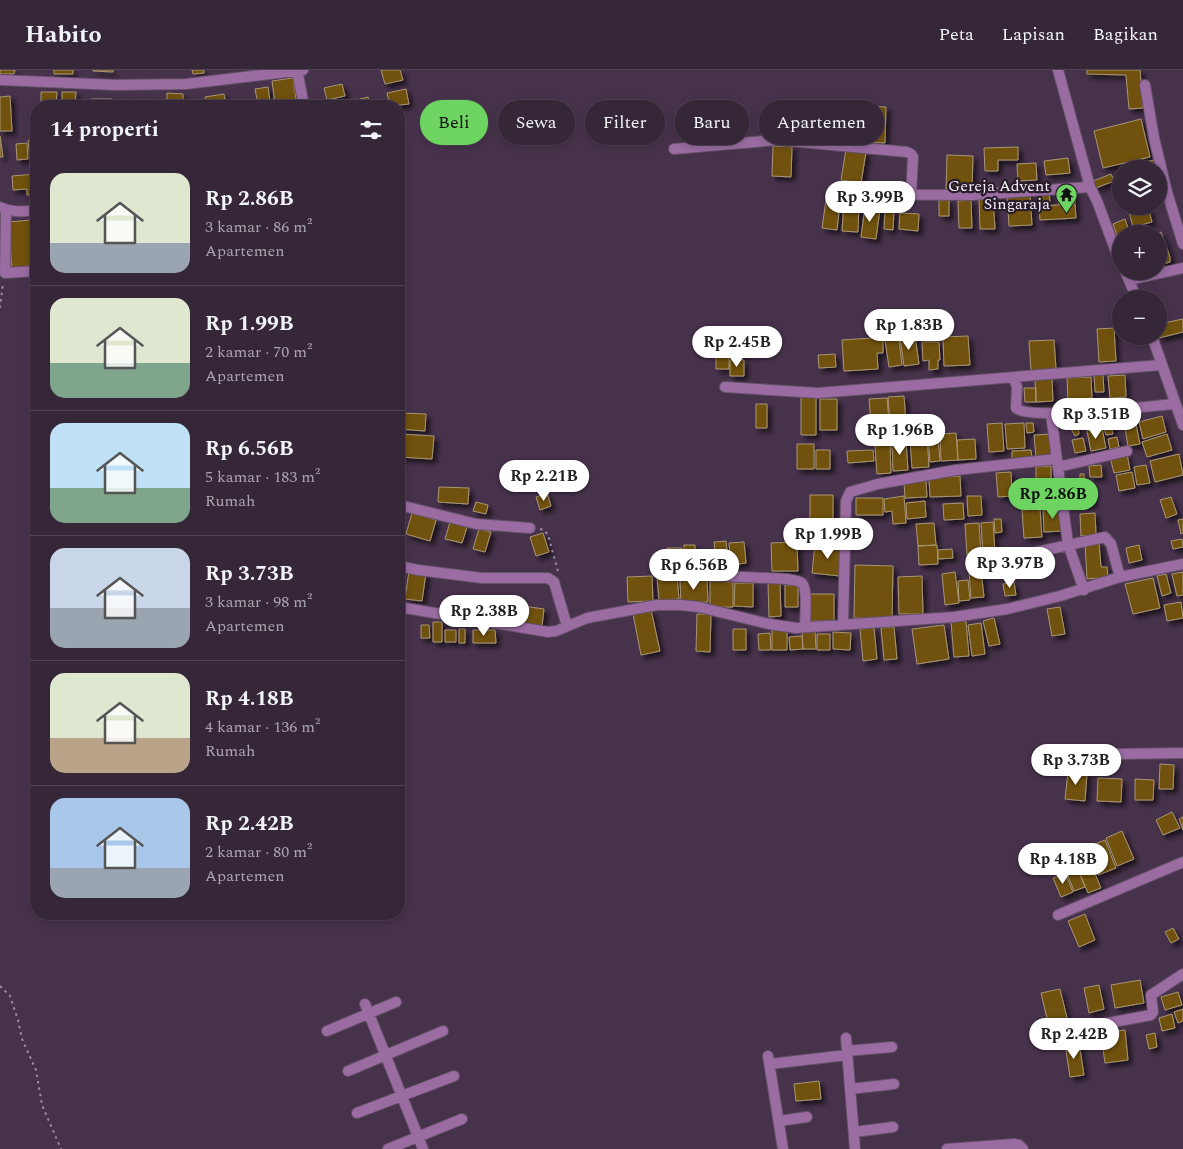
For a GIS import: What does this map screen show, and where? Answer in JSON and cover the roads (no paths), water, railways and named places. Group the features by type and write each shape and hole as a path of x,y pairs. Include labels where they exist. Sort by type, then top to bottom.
{"street":[{"path":"0,80 116,85 186,84 299,70 303,100"},
{"path":"1058,70 1090,187 1112,241"},
{"path":"1145,85 1167,192 1183,244"},
{"path":"674,150 777,140 907,152 913,157 911,195"},
{"path":"850,194 972,195 1090,187"},
{"path":"30,211 22,212 3,209 4,273 30,271"},
{"path":"1167,270 1183,268"},
{"path":"1155,345 1174,404 1183,425"},
{"path":"725,387 818,393 1161,365"},
{"path":"1014,378 1017,387 1016,408 1022,412 1051,414 1174,404"},
{"path":"1051,414 1068,544 1084,590"},
{"path":"843,624 846,501 850,492 878,484 938,473 1057,463 1127,451"},
{"path":"405,506 476,524 530,528"},
{"path":"1001,560 1103,537 1108,538 1111,544 1120,577"},
{"path":"405,608 548,632 556,631 587,618 657,605 681,605 769,624 805,627 954,618 1007,609 1084,590 1120,577 1183,564"},
{"path":"405,567 482,578 548,578 554,582 567,626"},
{"path":"682,574 786,579 800,582 804,586 805,593 805,627"},
{"path":"1117,754 1183,753"},
{"path":"1058,915 1183,862"},
{"path":"1087,1027 1151,1015 1153,1012 1152,994 1183,974"},
{"path":"327,1031 367,1008 396,1002"},
{"path":"367,1008 423,1149"},
{"path":"348,1071 443,1031"},
{"path":"846,1038 855,1149"},
{"path":"783,1149 769,1060 892,1047"},
{"path":"356,1113 454,1076"},
{"path":"850,1089 894,1084"},
{"path":"779,1121 807,1118"},
{"path":"388,1149 462,1119"},
{"path":"854,1132 893,1128"},
{"path":"947,1149 1014,1144 1019,1145 1023,1149"}],"place":[{"name":"Gereja Advent Singaraja","path":"1066,214"}]}
